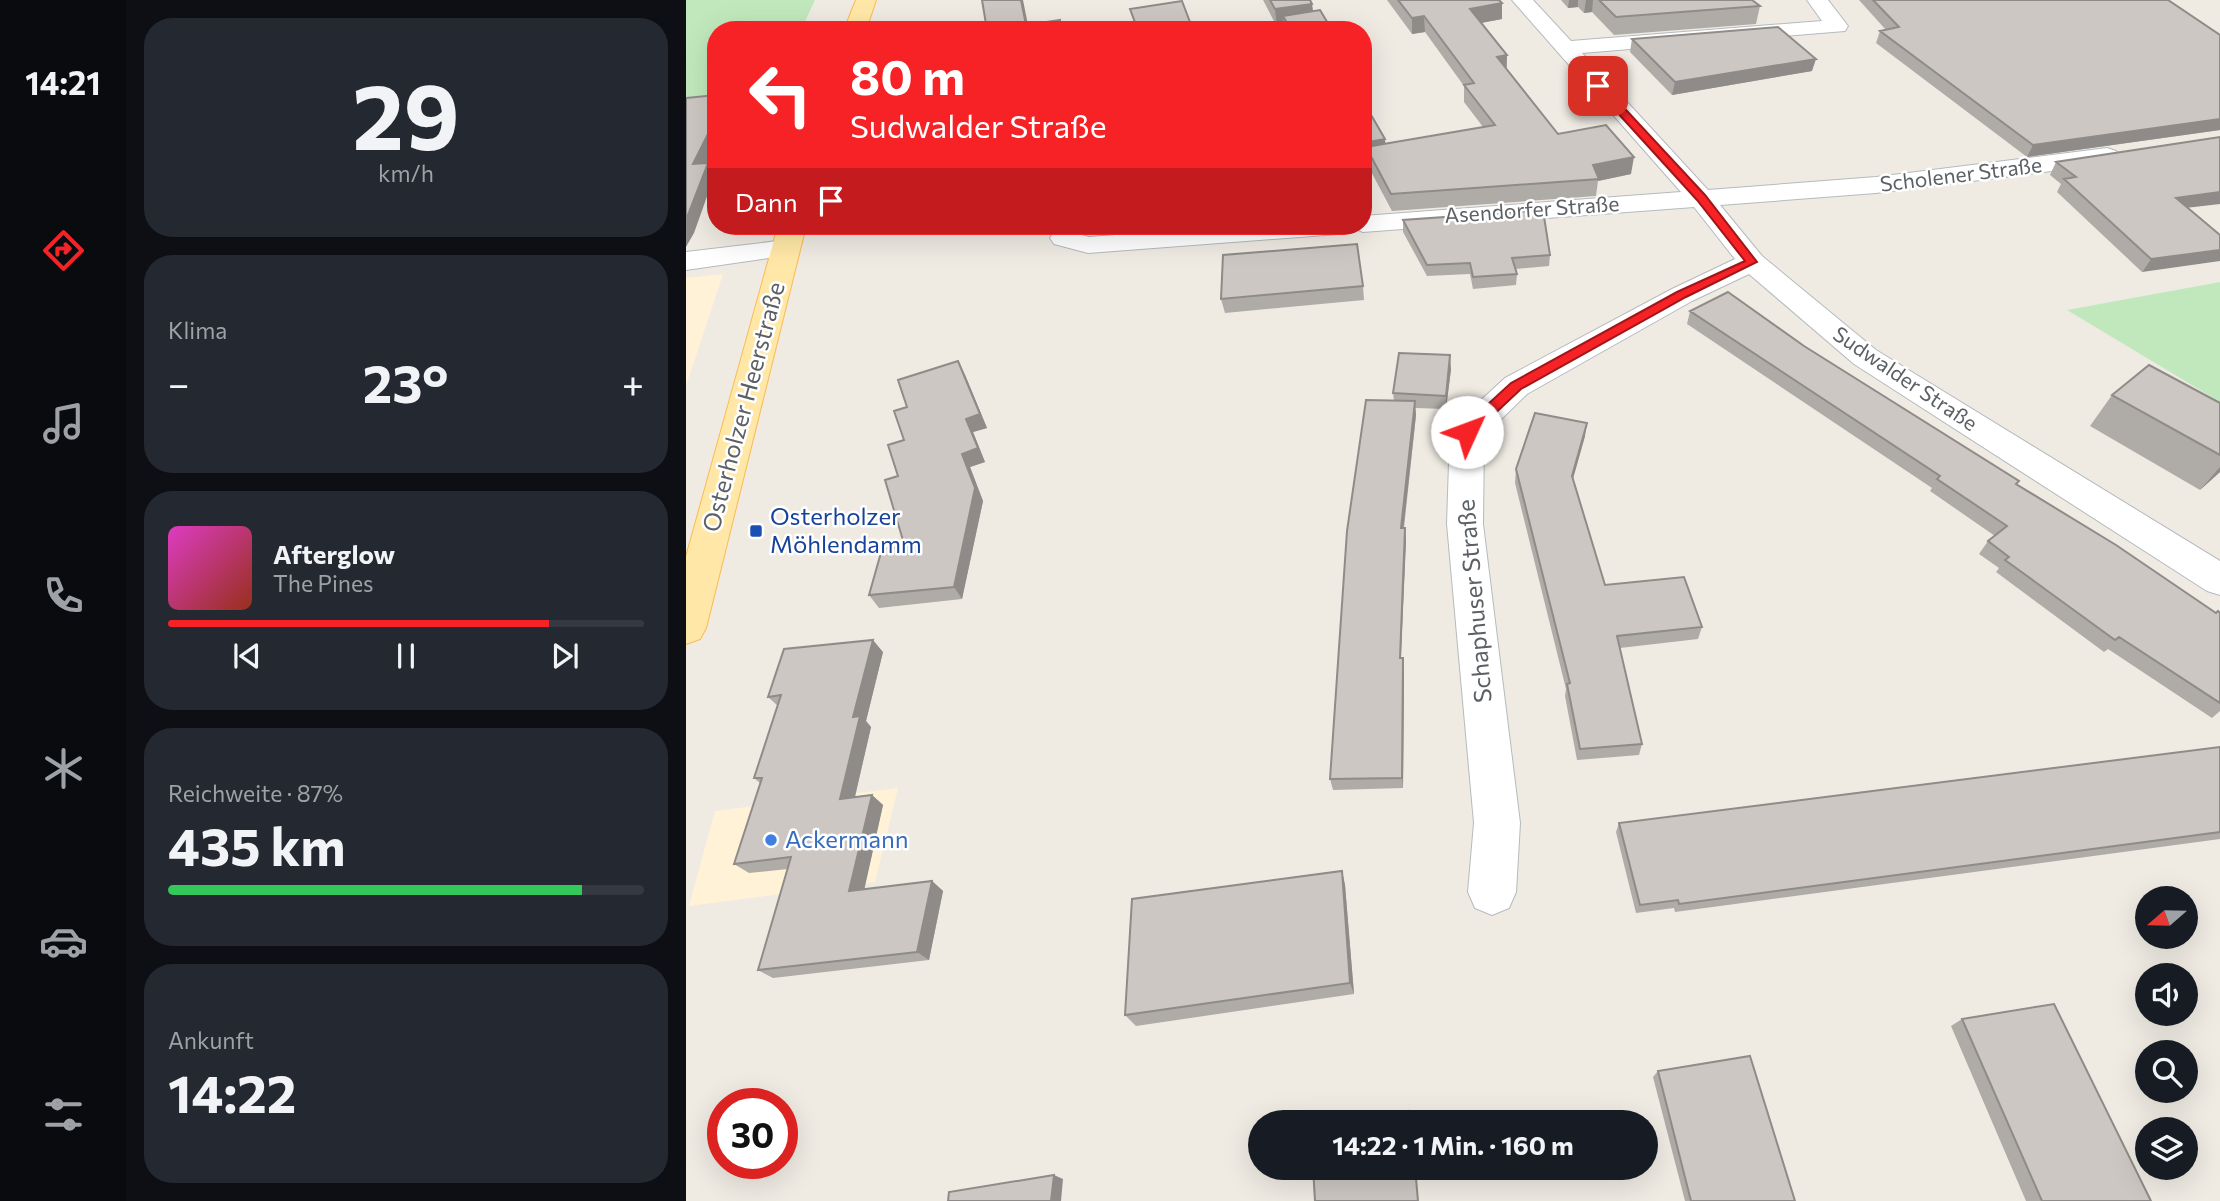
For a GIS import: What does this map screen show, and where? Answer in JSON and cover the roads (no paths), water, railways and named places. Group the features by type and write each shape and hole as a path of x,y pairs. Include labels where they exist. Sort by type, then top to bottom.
{"main road":[{"path":"858,21 866,0"},
{"name":"Osterholzer Heerstraße","path":"686,628 789,237"}],"street":[{"name":"Sudwalder Straße","path":"1522,0 1701,198 1752,262 1865,356 2220,580"},
{"path":"1564,48 1837,26 1817,0"},
{"name":"Scholener Straße","path":"1701,198 1876,185 2137,152"},
{"name":"Asendorfer Straße","path":"1372,223 1701,198"},
{"path":"1064,238 1088,246 1226,235"},
{"path":"686,261 789,237"},
{"name":"Schaphuser Straße","path":"1492,892 1497,823 1465,524 1467,432 1516,386 1682,295 1752,262"}],"place":[{"name":"Osterholzer Möhlendamm","path":"756,531"},
{"name":"Ackermann","path":"771,840"}]}
